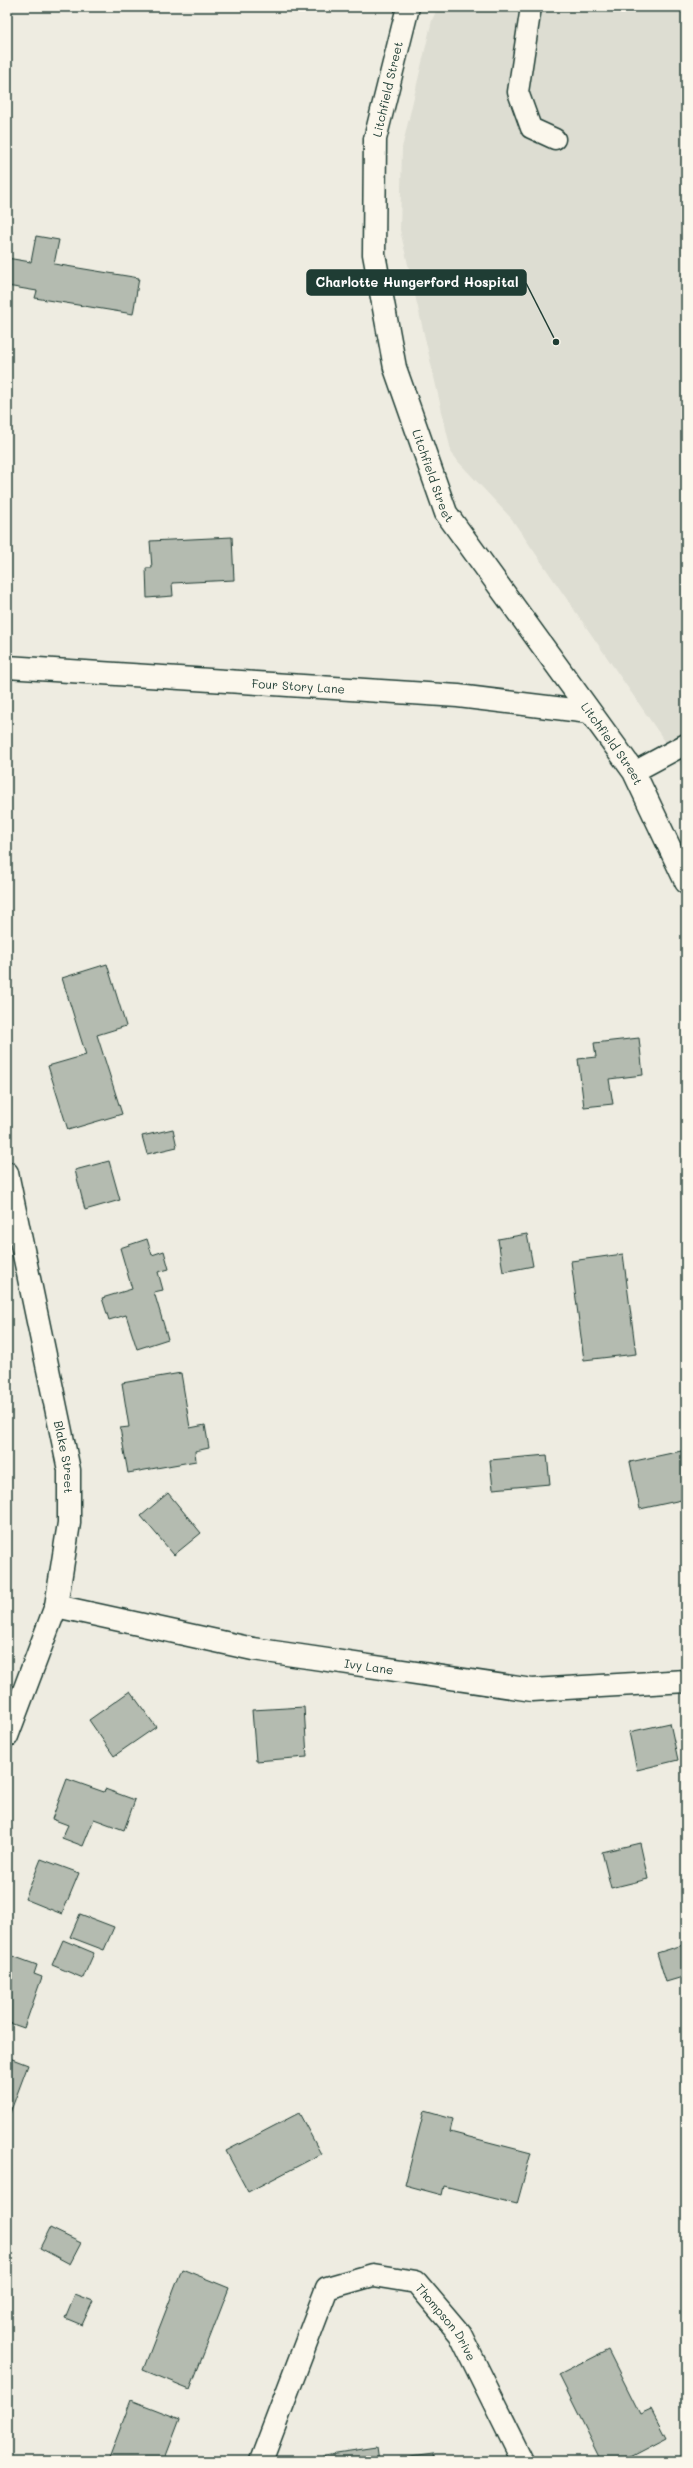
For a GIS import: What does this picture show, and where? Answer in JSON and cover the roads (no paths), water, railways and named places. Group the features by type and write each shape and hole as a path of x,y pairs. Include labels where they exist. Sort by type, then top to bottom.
{"street":[{"name":"Litchfield Street","path":"408,7 375,139 374,254 395,368 446,512 589,712 634,772 686,882"},
{"name":"Four Story Lane","path":"7,667 458,696 589,712"},
{"name":"Blake Street","path":"7,1173 69,1470 68,1523 56,1606 7,1736"},
{"name":"Ivy Lane","path":"56,1606 253,1649 532,1690 686,1681"},
{"name":"Thompson Drive","path":"261,2461 327,2288 373,2274 416,2282 460,2334 523,2461"}],"lane":[{"path":"531,7 518,92 531,128 555,139"},
{"path":"634,772 686,744"}],"place":[{"name":"Charlotte Hungerford Hospital","path":"556,342"}]}
